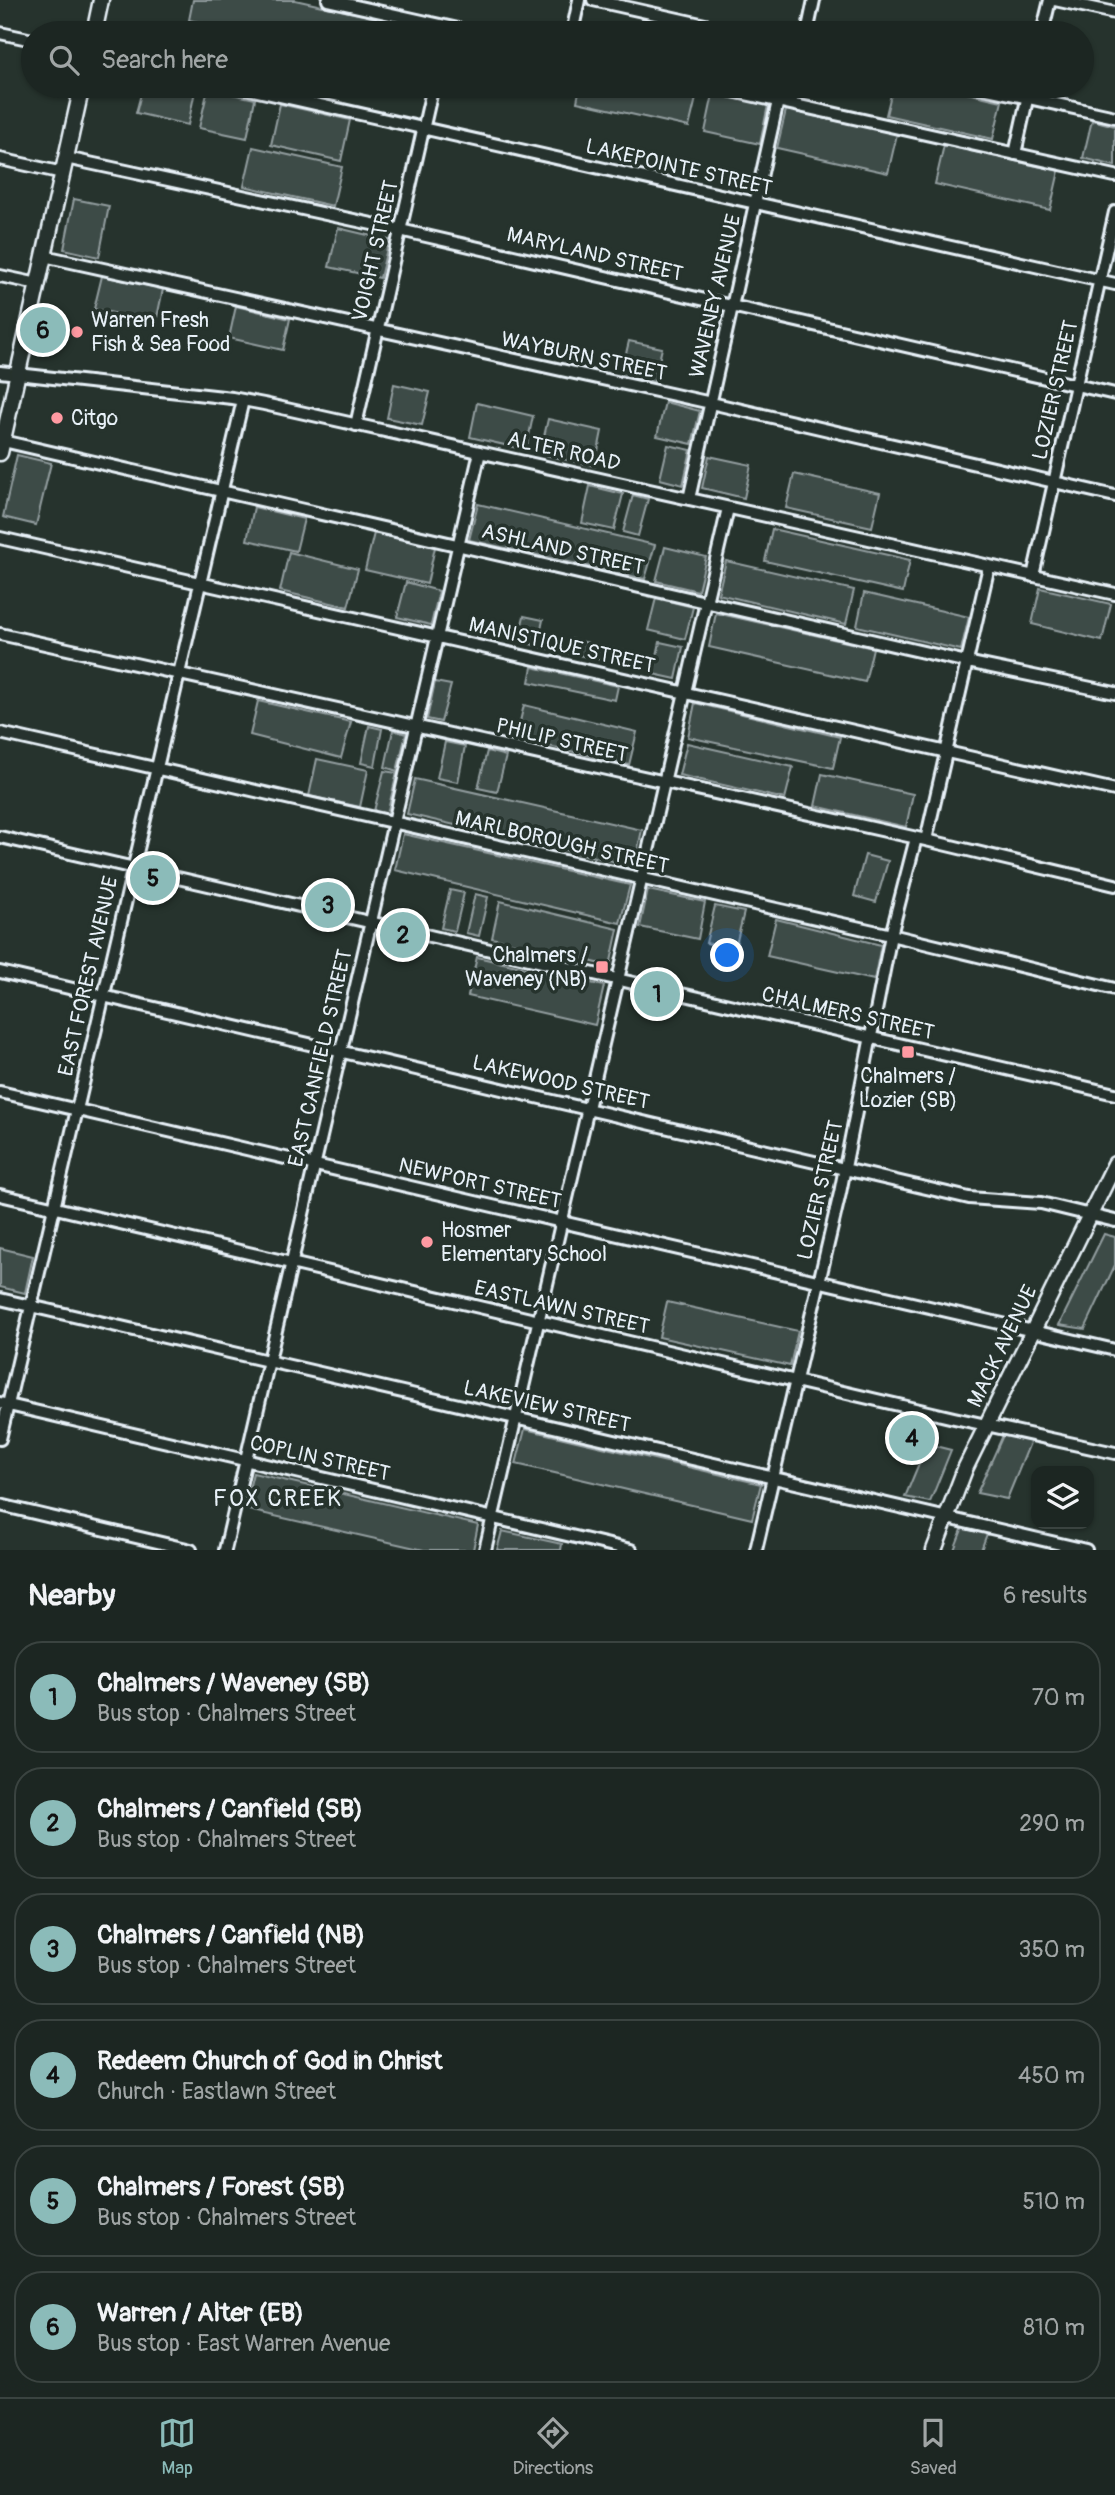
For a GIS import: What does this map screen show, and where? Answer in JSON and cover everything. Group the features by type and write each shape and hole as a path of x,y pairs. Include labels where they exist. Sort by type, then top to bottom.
{"main road":[{"path":"97,21 101,0"},
{"path":"1,447 79,98"},
{"name":"MACK AVENUE","path":"934,1550 965,1469 1115,1164"}],"street":[{"path":"328,0 413,21"},
{"path":"575,21 579,0"},
{"path":"593,0 687,21"},
{"path":"810,21 814,0"},
{"path":"1045,21 1049,0"},
{"path":"1055,0 1115,13"},
{"path":"0,33 21,37"},
{"name":"LAKEPOINTE STREET","path":"289,98 1115,284"},
{"name":"VOIGHT STREET","path":"356,425 430,98"},
{"path":"764,98 1115,176"},
{"path":"791,104 792,98"},
{"path":"1015,154 1028,98 1115,117"},
{"name":"WAVENEY AVENUE","path":"689,499 778,101"},
{"name":"MARYLAND STREET","path":"66,158 400,230 1115,394"},
{"path":"0,159 63,173"},
{"name":"LOZIER STREET","path":"1033,576 1115,212"},
{"name":"WAYBURN STREET","path":"44,256 710,403 1115,496"},
{"path":"0,276 38,284"},
{"name":"ALTER ROAD","path":"0,372 243,400 1115,594"},
{"name":"EAST FOREST AVENUE","path":"0,1439 4,1404 31,1306 243,400"},
{"name":"ASHLAND STREET","path":"1,447 222,491 967,662 1115,693"},
{"name":"EAST CANFIELD STREET","path":"225,1550 480,452"},
{"path":"485,1550 728,508"},
{"name":"MANISTIQUE STREET","path":"0,538 1115,790"},
{"name":"LOZIER STREET","path":"756,1550 845,1169 891,935 946,752 989,566"},
{"name":"PHILIP STREET","path":"0,634 921,839 1115,885"},
{"name":"MARLBOROUGH STREET","path":"0,733 891,935 1115,989"},
{"name":"CHALMERS STREET","path":"0,837 1115,1094"},
{"name":"LAKEWOOD STREET","path":"0,972 969,1198 1031,1201 1115,1221"},
{"name":"NEWPORT STREET","path":"0,1092 1115,1350"},
{"name":"EASTLAWN STREET","path":"0,1195 1115,1453"},
{"name":"LAKEVIEW STREET","path":"0,1298 1086,1550"},
{"name":"COPLIN STREET","path":"4,1404 631,1550"},
{"path":"0,1505 191,1550"}],"shaded area":[{"path":"193,0 295,0 385,20 194,21 189,20"},
{"path":"140,98 194,98 188,125 136,113"},
{"path":"206,98 255,99 247,138 199,128"},
{"path":"578,98 696,98 689,127 577,102"},
{"path":"712,98 733,98 768,105 760,144 705,132"},
{"path":"890,98 989,98 1002,101 993,139 886,115"},
{"path":"280,104 350,120 341,161 271,145"},
{"path":"786,110 897,134 888,173 777,148"},
{"path":"1092,120 1115,126 1115,166 1083,158"},
{"path":"944,145 1059,171 1050,210 935,184"},
{"path":"253,147 342,167 333,206 244,186"},
{"path":"74,199 109,206 99,257 64,249"},
{"path":"338,228 389,240 380,278 329,267"},
{"path":"102,276 163,289 156,322 94,309"},
{"path":"236,306 290,319 283,350 229,338"},
{"path":"629,341 662,348 654,382 621,375"},
{"path":"394,384 430,392 422,425 387,418"},
{"path":"665,402 700,411 692,444 657,436"},
{"path":"477,403 533,416 526,450 470,437"},
{"path":"548,419 602,431 595,466 540,454"},
{"path":"668,445 691,450 683,485 660,479"},
{"path":"17,455 51,463 36,525 3,517"},
{"path":"709,456 751,465 744,498 702,488"},
{"path":"794,474 880,493 872,527 786,508"},
{"path":"590,486 623,494 614,530 582,523"},
{"path":"633,495 648,499 638,536 623,532"},
{"path":"478,504 655,545 645,579 469,540"},
{"path":"254,507 304,519 296,551 247,540"},
{"path":"772,529 910,560 903,592 765,561"},
{"path":"374,533 435,547 427,584 365,570"},
{"path":"665,547 706,557 698,591 656,581"},
{"path":"289,552 358,569 348,607 280,591"},
{"path":"726,561 854,590 846,624 718,594"},
{"path":"406,582 439,591 431,625 397,617"},
{"path":"1040,588 1111,604 1102,641 1032,624"},
{"path":"864,593 969,617 961,650 857,626"},
{"path":"656,598 693,607 685,639 648,630"},
{"path":"716,613 873,648 865,682 709,647"},
{"path":"524,616 543,620 540,634 554,638 550,649 518,641"},
{"path":"571,639 629,652 627,665 568,653"},
{"path":"660,642 683,647 676,679 653,674"},
{"path":"532,667 618,686 615,700 529,682"},
{"path":"435,682 451,685 441,722 427,719"},
{"path":"258,701 351,722 341,758 250,735"},
{"path":"695,703 840,737 833,768 688,737"},
{"path":"524,705 637,732 629,765 516,738"},
{"path":"369,726 382,729 375,766 361,763"},
{"path":"393,730 406,734 397,771 385,767"},
{"path":"445,742 465,746 458,782 437,778"},
{"path":"687,743 793,767 785,799 679,775"},
{"path":"487,751 506,756 497,792 478,788"},
{"path":"317,759 368,770 360,807 309,796"},
{"path":"384,771 397,773 387,814 374,811"},
{"path":"822,774 913,794 906,827 815,806"},
{"path":"415,779 642,830 634,866 407,814"},
{"path":"403,834 630,885 620,923 395,870"},
{"path":"865,855 888,861 876,902 854,896"},
{"path":"450,890 464,893 455,931 441,928"},
{"path":"648,890 705,902 698,939 640,927"},
{"path":"475,894 488,897 479,936 466,933"},
{"path":"500,901 618,929 610,966 492,938"},
{"path":"715,906 744,912 735,949 706,943"},
{"path":"776,919 881,945 874,980 767,956"},
{"path":"477,957 604,986 595,1025 468,996"},
{"path":"1104,1234 1115,1237 1115,1265 1085,1329 1059,1325"},
{"path":"0,1248 33,1256 25,1293 0,1287"},
{"path":"667,1302 798,1331 790,1366 659,1337"},
{"path":"525,1429 761,1484 752,1519 516,1464"},
{"path":"1004,1433 1032,1438 1007,1499 977,1493"},
{"path":"927,1444 951,1450 930,1502 905,1497"},
{"path":"253,1473 478,1525 473,1550 424,1550 244,1509"},
{"path":"963,1527 988,1531 981,1550 954,1550"},
{"path":"502,1531 562,1544 561,1550 497,1550"}],"place":[{"name":"Warren / Alter (EB)","path":"43,330"},
{"name":"Warren Fresh Fish & Sea Food","path":"77,332"},
{"name":"Citgo","path":"57,418"},
{"name":"Chalmers / Forest (SB)","path":"153,878"},
{"name":"Chalmers / Canfield (NB)","path":"328,905"},
{"name":"Chalmers / Canfield (SB)","path":"403,935"},
{"name":"Chalmers / Waveney (NB)","path":"602,967"},
{"name":"Chalmers / Waveney (SB)","path":"657,994"},
{"name":"Chalmers / Lozier (SB)","path":"908,1052"},
{"name":"Hosmer Elementary School","path":"427,1242"},
{"name":"Redeem Church of God in Christ","path":"912,1438"}],"district":[{"name":"FOX CREEK","path":"278,1498"}]}
